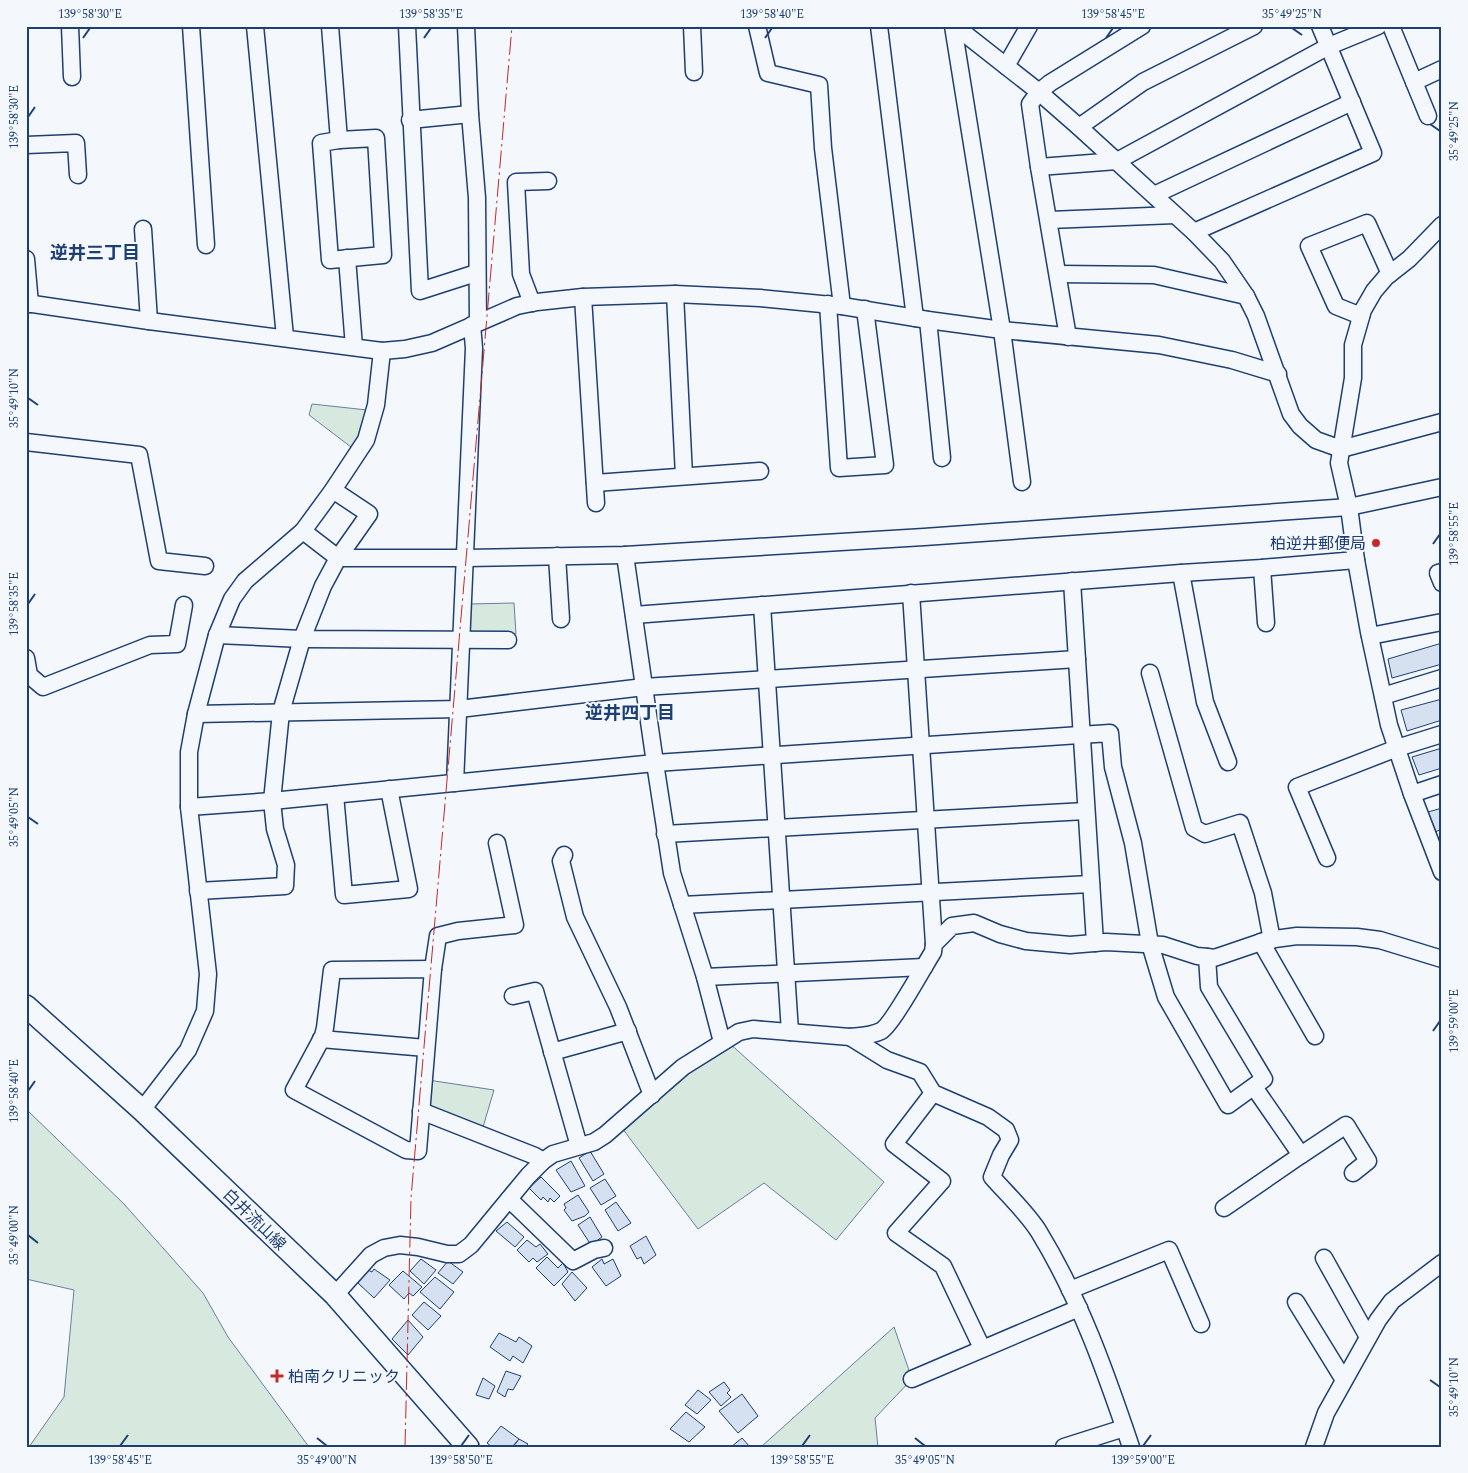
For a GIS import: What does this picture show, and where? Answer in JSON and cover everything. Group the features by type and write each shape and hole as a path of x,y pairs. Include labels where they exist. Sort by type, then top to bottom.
{"main road":[{"name":"白井流山線","path":"26,1006 142,1110 335,1295 468,1447"}],"street":[{"path":"70,26 72,77"},
{"path":"191,26 206,245"},
{"path":"255,26 285,337"},
{"path":"330,26 339,140"},
{"path":"407,26 410,120 420,291 476,273"},
{"path":"456,783 476,273 476,198 466,26"},
{"path":"692,26 694,72"},
{"path":"757,26 768,72 819,85 835,305 839,468 885,465 865,309"},
{"path":"879,26 942,458"},
{"path":"954,26 1039,92 1079,127 1194,232 1222,261 1246,296 1256,316 1291,414 1300,426 1316,440 1341,449 1442,422"},
{"path":"954,26 1002,330 1022,482"},
{"path":"1006,66 1029,26"},
{"path":"1068,337 1030,104 1039,92 1142,26"},
{"path":"1079,127 1143,82 1254,26"},
{"path":"1194,232 1373,153 1320,26"},
{"path":"1039,167 1117,161 1329,46 1378,26"},
{"path":"1390,26 1428,116"},
{"path":"1414,82 1442,69"},
{"path":"1154,195 1352,102"},
{"path":"410,120 470,114"},
{"path":"376,138 383,255 347,258 330,260 321,143 376,138"},
{"path":"26,145 76,143 78,175"},
{"path":"532,303 521,274 516,182 548,181"},
{"path":"1048,220 1175,215"},
{"path":"1361,316 1336,306 1309,246 1367,223 1390,274"},
{"path":"1441,871 1389,725 1370,636 1356,560 1349,507 1339,463 1353,378 1353,345 1363,310 1374,291 1442,225"},
{"path":"144,229 149,321"},
{"path":"347,258 354,347"},
{"path":"26,259 28,303 149,321 382,351 432,343 517,306 532,303 583,296 675,294 760,298 835,305 1002,330 1159,345 1232,360 1278,374"},
{"path":"1058,274 1154,275 1246,296"},
{"path":"675,294 684,476"},
{"path":"583,296 596,503"},
{"path":"142,1110 188,1050 205,1011 208,974 189,807 189,752 196,714 217,635 232,599 246,581 303,531 366,440 376,405 382,351"},
{"path":"26,442 139,455 158,561 205,566"},
{"path":"595,483 760,471"},
{"path":"303,531 338,558 625,555 934,537 1349,507 1442,487"},
{"path":"198,891 285,886 286,865 275,829 272,801 281,712 302,639 323,586 338,558 369,514 333,490"},
{"path":"625,555 672,873 705,977 722,1042"},
{"path":"557,556 561,619"},
{"path":"634,615 1356,560"},
{"path":"1262,568 1266,623"},
{"path":"1442,572 1438,573 1442,583"},
{"path":"1180,573 1205,702 1228,762"},
{"path":"1072,581 1095,943"},
{"path":"335,1295 372,1255 384,1248 400,1246 418,1247 447,1254 459,1254 471,1245 543,1161 553,1154 594,1142 605,1135 683,1068 739,1032 753,1029 864,1036 883,1030 901,1005 933,952 934,944 911,593"},
{"path":"26,658 29,675 43,687 150,645 177,644 184,605"},
{"path":"762,605 790,1032"},
{"path":"1370,636 1442,622"},
{"path":"217,635 302,639 508,640"},
{"path":"196,714 459,709 644,687 1077,659"},
{"path":"1150,673 1194,828 1205,834 1240,823 1263,893 1266,941 1315,1036"},
{"path":"1383,696 1442,678"},
{"path":"189,807 272,801 655,763 1110,733 1113,767 1132,843 1150,944 1166,996 1228,1105 1264,1079 1209,987 1207,957"},
{"path":"1327,858 1297,787 1396,748 1442,734"},
{"path":"1412,794 1442,784"},
{"path":"335,795 344,895 408,889 390,789"},
{"path":"666,834 1086,811"},
{"path":"433,969 332,970 325,1028 294,1090 406,1150 418,1151 433,969 438,936 515,925 497,843"},
{"path":"564,855 561,861 575,917 618,1007 652,1094"},
{"path":"682,906 1091,884"},
{"path":"934,944 952,926 974,923 1006,936 1026,941 1070,945 1095,943 1163,945 1198,956 1214,958 1266,941 1297,936 1357,937 1380,940 1442,959"},
{"path":"705,977 924,967"},
{"path":"513,996 535,991 579,1146"},
{"path":"552,1052 628,1031"},
{"path":"850,1036 887,1060 920,1072 933,1093 988,1117 1006,1130 1010,1140 1000,1155 992,1177 1038,1230 1070,1290 1086,1322 1131,1447"},
{"path":"321,1039 426,1048"},
{"path":"1254,1087 1301,1155"},
{"path":"933,1093 894,1144 942,1181 896,1234 943,1266 982,1348"},
{"path":"421,1111 535,1156 543,1161"},
{"path":"1224,1208 1346,1125 1368,1161 1353,1173"},
{"path":"509,1199 573,1261 594,1250 604,1248"},
{"path":"1070,1290 1169,1250 1201,1324"},
{"path":"1324,1258 1368,1338"},
{"path":"1314,1447 1326,1413 1378,1320 1392,1301 1441,1265"},
{"path":"1296,1302 1344,1380"},
{"path":"912,1379 1079,1308"},
{"path":"1064,1447 1124,1428"}],"shaded area":[{"path":"312,404 367,410 358,437 351,447 309,415"},
{"path":"514,603 516,634 473,635 468,631 469,604"},
{"path":"728,1042 884,1182 836,1240 764,1183 698,1229 622,1128 687,1069"},
{"path":"428,1080 494,1090 483,1127 431,1106 426,1100"},
{"path":"26,1109 124,1204 203,1293 228,1337 309,1447 29,1447 64,1397 74,1290 26,1279"},
{"path":"894,1327 912,1379 875,1418 878,1447 761,1447"}],"building":[{"path":"1442,643 1442,664 1392,678 1388,659"},
{"path":"1442,699 1442,720 1407,731 1401,710"},
{"path":"1442,748 1442,768 1419,775 1412,757"},
{"path":"1442,808 1442,829 1435,832 1428,812"},
{"path":"590,1151 604,1174 593,1181 579,1158"},
{"path":"571,1161 585,1186 571,1192 556,1170"},
{"path":"541,1177 560,1196 554,1202 550,1198 548,1202 543,1197 541,1200 529,1188"},
{"path":"605,1179 616,1196 601,1205 590,1188"},
{"path":"578,1195 589,1212 585,1216 572,1221 564,1210 566,1208 564,1204"},
{"path":"616,1202 631,1223 618,1231 605,1210"},
{"path":"590,1217 602,1237 591,1245 578,1225"},
{"path":"507,1222 524,1237 515,1247 496,1231"},
{"path":"646,1236 656,1255 644,1264 641,1257 637,1259 630,1246"},
{"path":"527,1240 536,1247 540,1244 548,1254 537,1262 533,1258 529,1262 517,1250"},
{"path":"547,1257 558,1268 563,1263 568,1272 554,1286 536,1268"},
{"path":"421,1259 436,1270 424,1284 410,1271"},
{"path":"602,1259 604,1264 613,1259 621,1276 606,1286 592,1267"},
{"path":"448,1261 463,1272 453,1284 438,1273"},
{"path":"374,1269 390,1280 374,1298 358,1283 368,1270 372,1272"},
{"path":"403,1271 422,1287 413,1296 409,1293 404,1299 389,1285"},
{"path":"572,1272 587,1288 575,1301 562,1284"},
{"path":"435,1277 454,1292 440,1309 420,1292"},
{"path":"424,1302 441,1316 428,1330 412,1315"},
{"path":"408,1320 423,1337 408,1355 392,1339"},
{"path":"499,1333 516,1342 519,1337 532,1346 523,1363 513,1356 510,1361 490,1347"},
{"path":"506,1371 521,1376 513,1390 508,1389 505,1397 497,1392"},
{"path":"483,1378 495,1386 489,1399 476,1395"},
{"path":"724,1382 730,1390 727,1393 731,1397 721,1406 709,1392"},
{"path":"698,1390 711,1400 697,1414 685,1405"},
{"path":"742,1394 758,1416 738,1433 719,1411"},
{"path":"686,1412 705,1427 689,1442 670,1429"},
{"path":"501,1426 519,1439 512,1447 492,1447 487,1443"},
{"path":"742,1438 750,1447 731,1447"},
{"path":"519,1439 528,1444 525,1447 513,1447"}],"power":[{"path":"405,1447 411,1198 512,26"}],"place":[{"name":"柏逆井郵便局","path":"1376,543"},
{"name":"柏南クリニック","path":"277,1376"}],"district":[{"name":"逆井三丁目","path":"95,253"},
{"name":"逆井四丁目","path":"630,713"}]}
